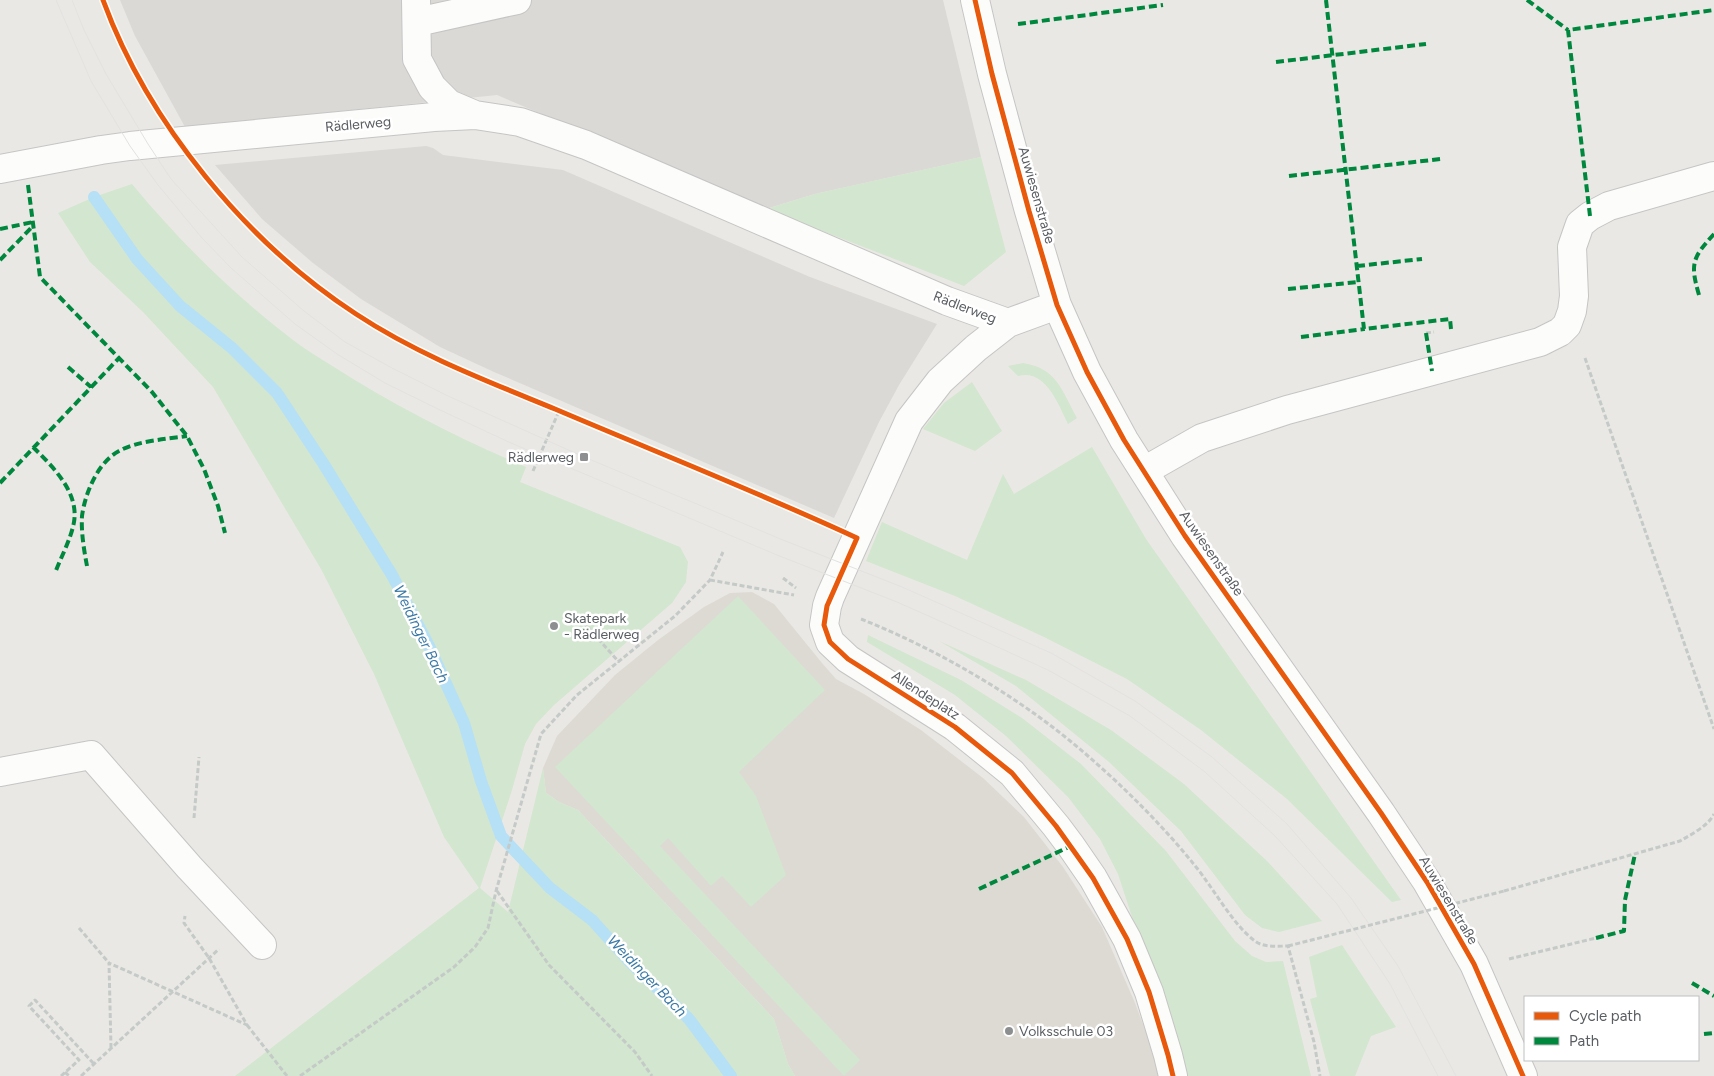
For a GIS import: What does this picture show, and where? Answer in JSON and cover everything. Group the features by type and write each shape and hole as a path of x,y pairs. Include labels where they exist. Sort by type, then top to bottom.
{"street":[{"path":"476,116 449,104 432,87 417,59 417,11 517,0"},
{"name":"Auwiesenstraße","path":"974,0 1029,211 1057,305 1087,372 1124,440 1185,536 1376,805 1427,882 1474,964 1523,1076"},
{"name":"Rädlerweg","path":"0,169 100,150 434,117 476,116 520,122 586,145 947,301 1008,323"},
{"path":"1144,471 1202,438 1287,410 1540,342 1560,332 1567,325 1572,311 1574,296 1572,248 1580,224 1590,216 1609,206 1714,176"},
{"name":"Allendeplatz","path":"1057,305 1008,323 976,348 940,381 909,421 827,606 824,626 830,642 848,659 955,727 1012,773 1061,832 1093,878 1126,939 1149,992 1173,1076"},
{"path":"0,772 91,756 189,867 253,935"}],"path":[{"path":"103,0 131,63 163,118 179,141 238,215 298,274 357,315 440,361 857,538"},
{"path":"1567,325 1577,337 1714,729"},
{"path":"533,471 559,411"},
{"path":"300,1076 454,967 474,947 488,928 496,891 541,734 577,696 675,616 710,580 723,552"},
{"path":"710,580 808,598 884,628 948,660 1024,706 1088,755 1142,808 1196,867 1244,932 1257,943 1288,946 1504,891 1680,841 1698,830 1714,814"},
{"path":"583,622 619,662"},
{"path":"496,891 548,965 634,1052 652,1076"},
{"path":"78,928 109,963 247,1025"},
{"path":"81,1076 209,958 253,935"},
{"path":"1508,959 1596,938"},
{"path":"1288,946 1314,1042 1320,1076"},
{"path":"209,958 247,1025 287,1076"},
{"path":"109,963 111,1048"},
{"path":"61,1076 79,1060 30,1006 36,1000 94,1064"},
{"path":"65,1072 69,1076"}],"shaded area":[{"path":"120,0 943,0 981,157 815,194 766,209 497,95 185,127 135,36"},
{"path":"426,146 433,148 443,155 563,170 810,277 937,324 899,385 879,422 834,518 440,347 361,299 313,263 262,219 215,165"},
{"path":"752,592 774,604 836,679 864,694 921,730 983,778 1024,817 1063,867 1102,927 1135,1003 1153,1051 1158,1076 795,1076 788,1064 774,1019 578,810 559,802 546,793 543,768 557,736 615,675 658,640 704,607 730,593"}],"green space":[{"path":"981,157 1006,252 964,286 766,209 815,194"},
{"path":"132,184 188,247 228,286 308,351 404,408 452,433 526,467 520,482 680,547 688,562 686,582 672,603 554,705 536,724 525,744 480,888 508,912 543,768 546,793 559,802 578,810 774,1019 788,1064 795,1076 235,1076 479,888 444,837 374,674 321,569 213,387 143,312 90,262 58,213 94,197"},
{"path":"1023,363 1044,370 1051,375 1062,390 1077,418 1068,424 1055,398 1043,383 1028,375 1018,376 1008,366"},
{"path":"972,382 1002,431 975,451 923,429 944,403"},
{"path":"1092,447 1146,539 1401,900 1392,902 1287,799 1201,730 1127,679 1044,637 955,596 866,561 882,522 967,560 1003,474 1014,494"},
{"path":"738,596 825,690 739,772 756,796 786,875 751,907 722,876 711,886 668,838 660,846 860,1060 844,1076 555,767"},
{"path":"868,635 961,680 1022,718 1081,764 1166,851 1235,941 1252,956 1266,962 1283,961 1311,1076 1184,1076 1118,874 1100,839 1068,797 1006,736 955,695 867,642"},
{"path":"939,641 1026,680 1111,730 1184,784 1267,861 1322,921 1279,932 1262,928 1245,915 1181,831 1109,762 1016,686"},
{"path":"1342,945 1396,1027 1371,1036 1355,1076 1330,1076 1310,999 1317,997 1309,957"}],"waterway":[{"name":"Weidinger Bach","path":"94,197 137,259 180,306 232,348 277,393 323,463 392,575 428,644 464,723 481,781 501,836 550,888 592,920 630,962 689,1019 731,1076"}],"tram line":[{"path":"56,0 91,81 130,146 158,185 202,238 231,268 295,324 337,354 385,383 440,410 511,443 777,555 897,602 1048,670 1130,716 1205,772 1275,836 1337,904 1390,984 1438,1076"},
{"path":"72,0 84,30 106,74 171,179 242,257 304,311 345,342 448,396 584,457 783,540 902,587 1051,653 1135,701 1212,757 1287,824 1351,898 1398,966 1456,1076"}],"marked path":[{"path":"1326,0 1364,329 1450,319 1451,329"},
{"path":"1527,0 1568,30"},
{"path":"1018,24 1163,5"},
{"path":"1590,216 1568,30 1714,10"},
{"path":"1276,62 1426,44"},
{"path":"1289,176 1441,159"},
{"path":"28,185 40,277 152,392 187,436 204,469 218,506 225,533"},
{"path":"0,229 33,222"},
{"path":"0,260 33,226"},
{"path":"1699,295 1694,276 1695,262 1701,249 1714,234"},
{"path":"1357,266 1422,259"},
{"path":"1288,289 1359,282"},
{"path":"1301,337 1364,329"},
{"path":"1426,333 1432,371"},
{"path":"0,483 119,358"},
{"path":"68,367 91,387"},
{"path":"87,566 82,535 82,516 89,488 99,470 112,456 126,448 152,441 187,436"},
{"path":"33,447 63,481 73,500 74,522 71,535 55,573"},
{"path":"979,889 1071,846"},
{"path":"1596,938 1624,931 1625,900 1635,854"},
{"path":"1692,983 1714,996"},
{"path":"1704,1034 1714,1033"}],"cycle path":[{"path":"103,0 122,46 146,91 174,135 206,177 240,216 277,252 316,285 356,314 428,355 745,488 857,538 827,606 824,625 830,642 848,659 955,727 1012,773 1056,826 1093,878 1127,939 1149,992 1173,1076"},
{"path":"975,0 992,74 1057,305 1087,372 1124,440 1185,536 1381,813 1427,882 1474,964 1523,1076"}],"place":[{"name":"Rädlerweg","path":"584,457"},
{"name":"Skatepark - Rädlerweg","path":"554,626"},
{"name":"Volksschule 03","path":"1009,1031"}]}
